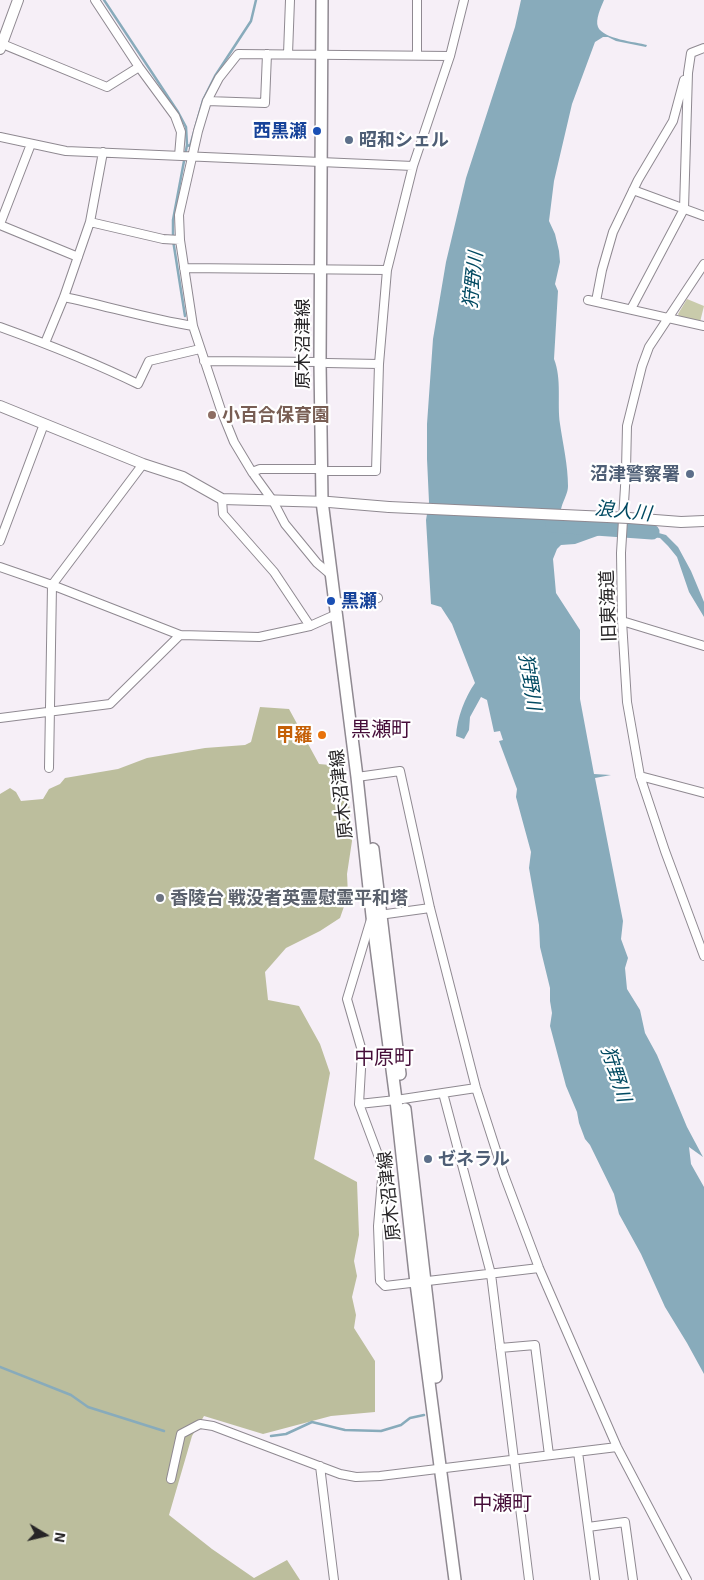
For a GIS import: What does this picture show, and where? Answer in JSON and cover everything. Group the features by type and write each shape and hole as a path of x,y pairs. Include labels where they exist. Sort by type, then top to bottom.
{"main road":[{"name":"原木沼津線","path":"322,0 325,55"},
{"name":"原木沼津線","path":"328,0 325,55 324,163 324,470 331,575 338,607"},
{"name":"原木沼津線","path":"326,502 444,1467 461,1580"},
{"name":"原木沼津線","path":"444,1467 455,1580"}],"street":[{"path":"18,0 1,45 106,87 139,67"},
{"path":"95,0 139,67 175,116 181,132 180,156"},
{"path":"288,54 290,0"},
{"path":"417,0 417,55"},
{"path":"252,472 260,469 376,471 379,364 387,270 412,166 450,56 464,0"},
{"path":"631,309 684,209 688,73 691,53 704,48"},
{"path":"331,575 317,563 285,524 273,501 252,472 234,442 192,326 180,240 179,215 192,157 207,101 219,78 238,54 450,56"},
{"path":"207,101 265,103 266,54"},
{"path":"688,73 685,77 673,121 633,190 606,250 592,301 704,326"},
{"path":"0,138 66,151 412,166"},
{"path":"31,144 0,226 78,257"},
{"path":"45,343 64,297 90,222 104,152"},
{"path":"633,190 704,216"},
{"path":"90,222 163,239 180,240"},
{"name":"旧東海道","path":"704,264 649,347 642,366 627,426 621,552 622,621 627,702 640,776 665,851 704,956"},
{"path":"184,268 387,270"},
{"path":"64,297 128,311 155,320 192,326"},
{"path":"0,327 45,343 138,384 149,361 200,349"},
{"path":"204,362 379,364"},
{"path":"0,406 143,464 183,478 222,498 681,522 704,521"},
{"path":"0,541 44,424"},
{"path":"49,768 52,585 143,464"},
{"path":"222,498 223,514 274,572 310,626"},
{"path":"0,567 52,585 180,635 259,637 310,626 338,607 378,598"},
{"path":"622,621 704,646"},
{"path":"0,718 110,704 180,635"},
{"path":"361,776 400,771 430,908 476,1088 504,1175 539,1268 617,1447 688,1580"},
{"path":"640,776 704,793"},
{"path":"430,908 376,916 347,998 362,1051 359,1104 383,1168 378,1226 380,1281 386,1286 539,1268"},
{"path":"359,1104 400,1100 476,1088"},
{"path":"443,1093 491,1274 529,1580"},
{"path":"500,1348 535,1345 549,1455"},
{"path":"171,1479 181,1434 200,1424 213,1426 340,1474 356,1477 380,1476 617,1447"},
{"path":"578,1452 595,1580"},
{"path":"320,1466 334,1580"},
{"path":"588,1527 625,1522 633,1580"}],"green space":[{"path":"687,299 704,306 700,322 680,318 678,314"},
{"path":"260,707 289,709 319,764 330,765 348,789 352,841 347,874 348,895 340,918 320,931 286,948 265,972 268,1000 299,1006 320,1044 330,1073 314,1159 357,1182 359,1235 354,1261 357,1276 352,1297 356,1315 354,1328 375,1361 375,1412 331,1416 263,1434 204,1416 192,1436 169,1515 212,1549 254,1578 287,1560 300,1580 0,1580 0,794 10,788 16,792 21,801 43,799 49,789 60,784 65,778 118,769 147,758 205,748 245,745 251,742"}],"water":[{"name":"狩野川","path":"521,0 604,0 597,21 601,31 613,37 647,45 646,47 616,41 608,37 603,37 595,42 572,104 554,181 549,221 555,234 560,262 555,284 558,291 554,359 559,383 559,416 568,486 561,515 562,519 569,525 586,531 589,529 599,530 600,535 575,544 561,545 553,559 556,593 580,630 580,699 594,774 611,775 595,778 623,921 621,939 628,958 625,968 627,989 640,1010 645,1033 657,1055 687,1127 703,1157 689,1147 691,1164 704,1187 704,1374 665,1307 641,1254 619,1214 614,1194 590,1145 585,1139 579,1123 577,1112 566,1086 550,1026 552,1013 550,988 540,947 539,925 529,868 531,852 516,797 517,789 499,741 503,740 500,731 494,732 487,700 481,697 470,717 469,730 464,739 456,736 462,708 475,683 452,624 441,607 431,604 426,520 429,502 427,424 433,339 446,262 466,178 515,27"},
{"path":"632,530 666,535 678,547 704,602 704,617 689,592 677,557 668,546 660,538 633,535"}],"waterway":[{"path":"104,0 178,112 186,127 187,145"},
{"path":"185,316 173,240 173,220 187,145 190,146 203,100 215,76 251,21 256,0"},
{"name":"浪人川","path":"553,525 652,532"},
{"path":"0,1367 71,1395 88,1407 164,1431"},
{"path":"271,1436 286,1434 312,1422 345,1430 381,1431 401,1425 410,1418 424,1415"}],"place":[{"name":"西黒瀬","path":"317,131"},
{"name":"昭和シェル","path":"349,140"},
{"name":"小百合保育園","path":"212,415"},
{"name":"沼津警察署","path":"690,474"},
{"name":"黒瀬","path":"331,601"},
{"name":"甲羅","path":"322,735"},
{"name":"香陵台 戦没者英霊慰霊平和塔","path":"160,898"},
{"name":"ゼネラル","path":"428,1159"}],"district":[{"name":"黒瀬町","path":"381,729"},
{"name":"中原町","path":"384,1057"},
{"name":"中瀬町","path":"502,1503"}]}
